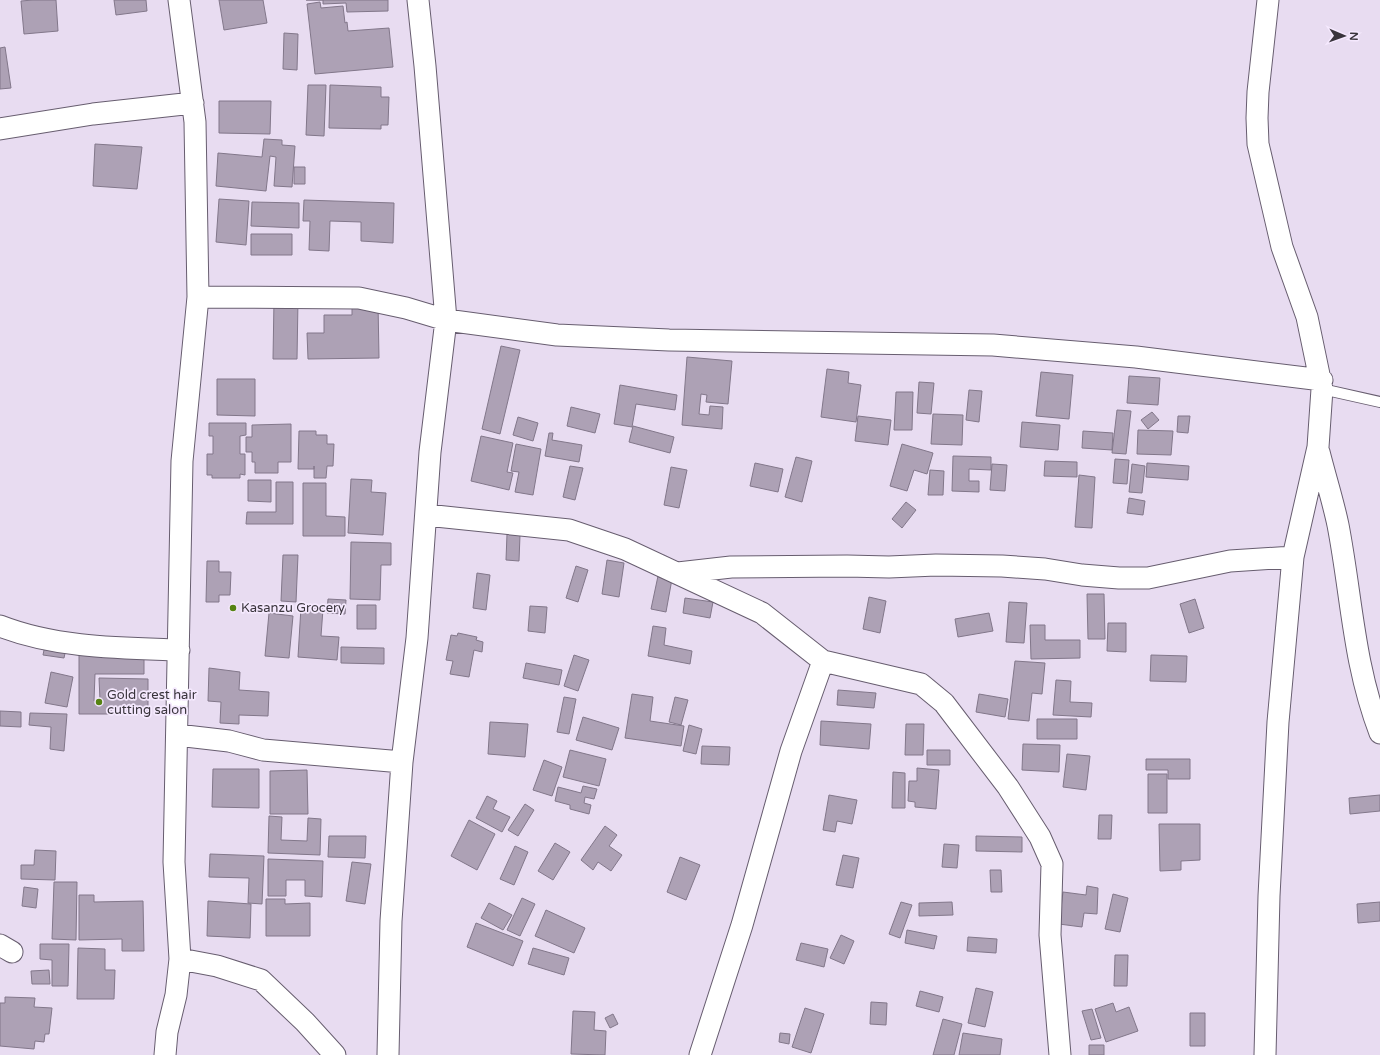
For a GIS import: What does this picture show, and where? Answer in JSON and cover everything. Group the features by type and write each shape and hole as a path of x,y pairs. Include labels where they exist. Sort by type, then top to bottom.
{"street":[{"path":"165,1055 167,1032 176,995 180,959 174,862 182,461 198,297 198,198 195,122 179,0"},
{"path":"388,1055 392,921 402,762 417,638 430,452 446,320 425,66 418,0"},
{"path":"1264,1055 1269,896 1278,722 1293,557 1318,447 1322,385 1306,317 1282,247 1258,144 1258,92 1268,0"},
{"path":"0,129 93,114 193,103"},
{"path":"198,297 360,298 406,308 446,320 557,335 669,340 993,345 1136,357 1322,385"},
{"path":"1318,447 1338,525 1358,661 1368,701 1380,732"},
{"path":"426,515 570,530 624,549 678,573 762,614 823,661 921,684 944,703 1008,787 1040,837 1052,864 1050,935 1060,1055"},
{"path":"678,573 731,567 889,567 936,565 1002,566 1045,569 1082,576 1148,578 1230,561 1293,557"},
{"path":"0,626 28,635 77,644 178,650"},
{"path":"700,1055 742,925 791,751 823,661"},
{"path":"177,735 229,741 263,750 402,762"},
{"path":"180,959 230,969 261,980 305,1022 335,1055"}],"lane":[{"path":"1322,385 1380,402"}],"building":[{"path":"56,0 58,31 24,34 21,1"},
{"path":"114,0 146,0 147,11 116,15"},
{"path":"219,0 263,0 267,23 224,30"},
{"path":"323,0 388,0 388,11 347,12 346,3 323,4"},
{"path":"320,2 321,8 343,6 345,23 347,22 348,31 389,28 393,67 315,74 307,4"},
{"path":"284,33 298,34 297,70 283,69"},
{"path":"5,47 11,88 0,89 0,48"},
{"path":"308,85 326,85 324,136 306,135"},
{"path":"330,85 381,87 381,97 389,97 388,125 381,125 381,129 329,128"},
{"path":"219,101 271,101 270,134 219,133"},
{"path":"264,139 282,140 282,145 295,146 292,187 274,186 276,157 270,156 266,191 216,186 218,153 262,157"},
{"path":"95,144 142,147 137,189 93,186"},
{"path":"294,167 305,167 305,184 294,184"},
{"path":"219,199 249,201 246,245 216,242"},
{"path":"304,200 394,203 393,243 361,241 361,222 330,221 329,251 309,250 310,221 303,221"},
{"path":"252,202 299,203 299,228 251,226"},
{"path":"251,234 292,234 292,255 251,255"},
{"path":"274,300 298,300 297,359 273,359"},
{"path":"378,303 379,358 308,359 307,333 324,333 324,315 352,315 352,304"},
{"path":"501,346 520,350 500,434 482,429"},
{"path":"687,357 732,361 728,404 706,402 707,395 701,394 699,414 709,415 710,406 723,407 722,429 682,425"},
{"path":"827,369 849,372 848,383 861,385 856,422 821,417"},
{"path":"1041,372 1073,375 1069,419 1036,416"},
{"path":"1129,376 1160,378 1158,405 1127,403"},
{"path":"217,379 255,379 255,416 217,415"},
{"path":"919,382 934,383 931,414 917,413"},
{"path":"620,385 677,395 675,410 636,404 632,427 614,424"},
{"path":"969,390 982,391 979,422 966,420"},
{"path":"896,392 913,392 912,430 894,430"},
{"path":"571,407 600,414 595,433 567,426"},
{"path":"1117,410 1131,411 1126,454 1112,453"},
{"path":"1152,412 1159,420 1148,429 1141,420"},
{"path":"933,414 963,415 962,445 931,444"},
{"path":"858,416 891,420 888,445 855,441"},
{"path":"1178,416 1190,416 1188,433 1177,432"},
{"path":"518,417 538,423 533,441 513,435"},
{"path":"1022,422 1060,425 1058,450 1020,447"},
{"path":"209,423 246,423 246,435 240,436 240,454 245,454 245,475 240,474 240,478 212,478 212,475 207,475 207,454 213,454 213,436 209,436"},
{"path":"291,424 291,462 278,462 278,473 255,473 255,462 252,462 252,452 246,452 246,437 252,437 252,425"},
{"path":"633,426 674,437 670,453 629,442"},
{"path":"1138,430 1173,431 1171,455 1137,454"},
{"path":"299,431 316,431 316,435 327,435 327,444 334,444 333,466 327,466 326,478 314,478 314,469 298,469"},
{"path":"1083,431 1113,433 1112,450 1082,448"},
{"path":"549,433 553,433 552,440 582,445 579,462 545,456"},
{"path":"481,436 513,443 507,472 513,473 509,490 471,481"},
{"path":"516,444 541,449 533,495 515,492 519,472 511,471"},
{"path":"902,444 933,453 927,474 914,470 907,491 890,486"},
{"path":"953,456 991,457 991,470 969,469 969,481 979,481 979,492 952,491"},
{"path":"796,457 812,461 802,502 785,497"},
{"path":"1115,459 1129,460 1127,484 1113,483"},
{"path":"1045,461 1077,462 1077,477 1044,476"},
{"path":"755,463 783,469 778,492 750,486"},
{"path":"1147,463 1189,466 1188,480 1146,477"},
{"path":"992,464 1007,465 1005,491 990,490"},
{"path":"1132,464 1145,466 1142,493 1129,492"},
{"path":"570,466 583,468 575,500 563,497"},
{"path":"671,467 687,470 679,508 664,505"},
{"path":"930,470 944,471 943,495 928,495"},
{"path":"1079,475 1095,477 1092,528 1075,527"},
{"path":"351,479 372,480 371,492 386,493 383,535 348,533"},
{"path":"248,480 271,480 271,502 248,501"},
{"path":"276,482 293,482 293,524 246,524 247,512 276,512"},
{"path":"303,483 326,483 326,516 345,517 345,536 303,536"},
{"path":"1129,498 1145,501 1143,515 1127,513"},
{"path":"906,502 916,510 902,528 892,519"},
{"path":"507,534 520,535 519,561 506,560"},
{"path":"351,542 391,543 391,565 381,565 380,600 350,599"},
{"path":"283,555 298,555 296,602 281,601"},
{"path":"607,560 624,563 619,597 602,594"},
{"path":"207,561 219,561 219,572 231,572 230,595 219,595 219,602 206,602"},
{"path":"576,566 588,570 578,602 566,598"},
{"path":"477,573 490,575 486,610 473,608"},
{"path":"658,576 672,579 666,612 651,609"},
{"path":"1087,594 1104,594 1105,639 1088,639"},
{"path":"869,597 886,601 880,633 863,629"},
{"path":"685,598 713,602 710,618 683,613"},
{"path":"328,599 346,600 345,614 327,613"},
{"path":"1195,599 1204,628 1189,633 1180,604"},
{"path":"1009,602 1027,603 1024,643 1006,642"},
{"path":"357,605 376,605 376,629 357,629"},
{"path":"530,606 547,607 545,633 528,631"},
{"path":"301,607 323,609 321,636 339,637 337,660 298,657"},
{"path":"269,613 293,616 289,658 265,656"},
{"path":"989,613 993,631 958,637 955,619"},
{"path":"1108,623 1126,623 1126,652 1107,651"},
{"path":"1030,625 1045,625 1045,640 1080,640 1080,658 1031,659"},
{"path":"653,626 666,628 664,645 692,651 690,664 648,656"},
{"path":"458,633 477,637 476,640 483,642 482,652 474,650 469,677 450,674 453,661 446,660 451,635 457,636"},
{"path":"46,640 67,644 64,658 43,655"},
{"path":"341,647 384,648 384,664 341,663"},
{"path":"144,652 144,674 95,674 94,701 100,700 99,678 148,679 148,714 79,714 79,653"},
{"path":"574,655 589,660 578,691 564,686"},
{"path":"1151,655 1187,656 1186,682 1150,681"},
{"path":"1015,661 1045,663 1042,694 1032,693 1029,721 1008,719"},
{"path":"526,663 562,670 559,685 523,678"},
{"path":"209,668 240,672 239,690 269,692 268,716 239,715 239,724 220,723 221,702 208,701"},
{"path":"51,672 73,677 67,707 45,703"},
{"path":"1056,680 1071,681 1070,702 1092,703 1091,717 1053,715"},
{"path":"838,690 876,693 874,708 837,705"},
{"path":"632,694 653,697 650,721 684,726 681,746 625,738"},
{"path":"979,694 1008,699 1005,717 976,712"},
{"path":"564,697 576,699 569,734 557,732"},
{"path":"675,697 688,700 681,725 669,722"},
{"path":"0,711 21,712 21,727 0,726"},
{"path":"30,713 67,714 64,751 50,749 51,727 29,725"},
{"path":"583,717 619,728 612,750 576,740"},
{"path":"1037,719 1077,719 1077,739 1037,739"},
{"path":"821,721 871,724 869,749 820,745"},
{"path":"490,722 528,724 525,757 488,754"},
{"path":"906,724 924,724 923,755 905,755"},
{"path":"689,725 702,729 696,754 683,751"},
{"path":"1023,744 1060,745 1059,772 1022,770"},
{"path":"702,746 730,747 729,765 701,764"},
{"path":"570,750 606,759 599,786 563,777"},
{"path":"927,750 950,750 950,765 927,765"},
{"path":"1067,754 1090,756 1086,790 1063,787"},
{"path":"1146,759 1190,759 1190,779 1168,779 1168,770 1146,770"},
{"path":"544,760 562,767 552,796 533,790"},
{"path":"917,768 939,770 936,809 915,807 915,802 908,801 909,781 917,781"},
{"path":"213,769 259,769 259,808 212,807"},
{"path":"307,770 308,814 270,814 270,771"},
{"path":"893,772 905,773 905,808 892,808"},
{"path":"1148,774 1167,774 1167,813 1148,813"},
{"path":"583,786 597,789 594,799 585,797 584,803 591,805 589,814 570,809 570,805 555,801 558,787 581,793"},
{"path":"829,795 857,800 852,824 837,821 835,832 823,830"},
{"path":"1380,795 1380,811 1350,814 1349,798"},
{"path":"487,796 497,801 493,809 510,817 502,832 476,818"},
{"path":"525,804 534,810 518,836 508,830"},
{"path":"1099,815 1112,815 1111,839 1098,839"},
{"path":"269,816 282,817 281,840 307,841 308,818 321,819 320,855 268,853"},
{"path":"469,820 495,834 477,870 451,856"},
{"path":"1159,824 1200,824 1200,860 1181,861 1181,870 1160,871"},
{"path":"605,826 617,835 609,846 622,855 611,871 598,862 593,870 581,860"},
{"path":"329,836 366,836 365,858 328,857"},
{"path":"976,836 1022,837 1022,852 976,851"},
{"path":"555,843 570,852 553,880 538,871"},
{"path":"944,844 959,845 957,868 942,867"},
{"path":"515,846 528,852 514,885 500,879"},
{"path":"35,850 56,851 55,880 21,879 21,865 34,865"},
{"path":"210,854 264,856 262,904 248,903 249,878 209,877"},
{"path":"843,855 859,858 853,888 836,885"},
{"path":"680,857 700,865 686,900 667,892"},
{"path":"268,859 323,861 322,897 305,896 305,880 286,880 286,896 268,896"},
{"path":"352,862 371,864 365,904 346,901"},
{"path":"990,870 1001,870 1002,892 991,892"},
{"path":"54,882 77,882 76,940 52,939"},
{"path":"1087,886 1098,888 1097,914 1084,913 1082,927 1059,924 1063,892 1086,895"},
{"path":"24,887 38,889 36,908 22,906"},
{"path":"1113,894 1128,898 1120,932 1105,929"},
{"path":"79,895 94,895 94,902 143,901 144,951 122,951 122,939 79,940"},
{"path":"522,898 535,904 520,936 507,930"},
{"path":"266,899 285,899 285,904 310,903 310,936 266,936"},
{"path":"208,901 251,904 250,938 207,936"},
{"path":"901,902 912,905 900,938 889,934"},
{"path":"952,902 953,915 919,916 919,903"},
{"path":"1380,902 1380,921 1358,923 1357,904"},
{"path":"489,903 512,915 503,930 481,918"},
{"path":"546,910 585,928 574,953 535,936"},
{"path":"476,923 523,941 513,966 467,947"},
{"path":"907,930 937,936 934,949 905,943"},
{"path":"841,935 854,941 844,964 830,958"},
{"path":"968,937 997,939 996,953 967,951"},
{"path":"801,943 828,949 824,967 796,960"},
{"path":"40,944 69,944 68,986 52,986 52,960 40,959"},
{"path":"78,948 105,949 105,970 115,970 114,999 77,999"},
{"path":"533,948 569,958 564,975 528,964"},
{"path":"1115,955 1128,955 1127,986 1114,986"},
{"path":"49,970 50,984 32,984 31,971"},
{"path":"976,988 993,992 985,1027 968,1023"},
{"path":"920,991 943,997 939,1012 916,1006"},
{"path":"5,997 35,998 34,1007 52,1008 49,1034 45,1034 44,1042 35,1041 34,1049 0,1046 0,1003 5,1003"},
{"path":"871,1002 887,1003 886,1025 870,1024"},
{"path":"1113,1003 1116,1012 1129,1007 1138,1031 1106,1042 1095,1009"},
{"path":"805,1008 824,1014 811,1053 792,1047"},
{"path":"1092,1009 1101,1038 1091,1040 1082,1011"},
{"path":"573,1011 595,1012 594,1030 606,1031 605,1055 571,1054"},
{"path":"1190,1013 1205,1013 1205,1046 1190,1046"},
{"path":"613,1014 618,1024 610,1028 605,1018"},
{"path":"943,1019 962,1024 954,1055 933,1055"},
{"path":"780,1033 790,1034 789,1044 779,1042"},
{"path":"963,1033 1002,1039 1000,1055 959,1055"},
{"path":"1089,1045 1104,1045 1104,1055 1089,1055"}],"place":[{"name":"Kasanzu Grocery","path":"233,608"},
{"name":"Gold crest hair cutting salon","path":"99,702"}]}
